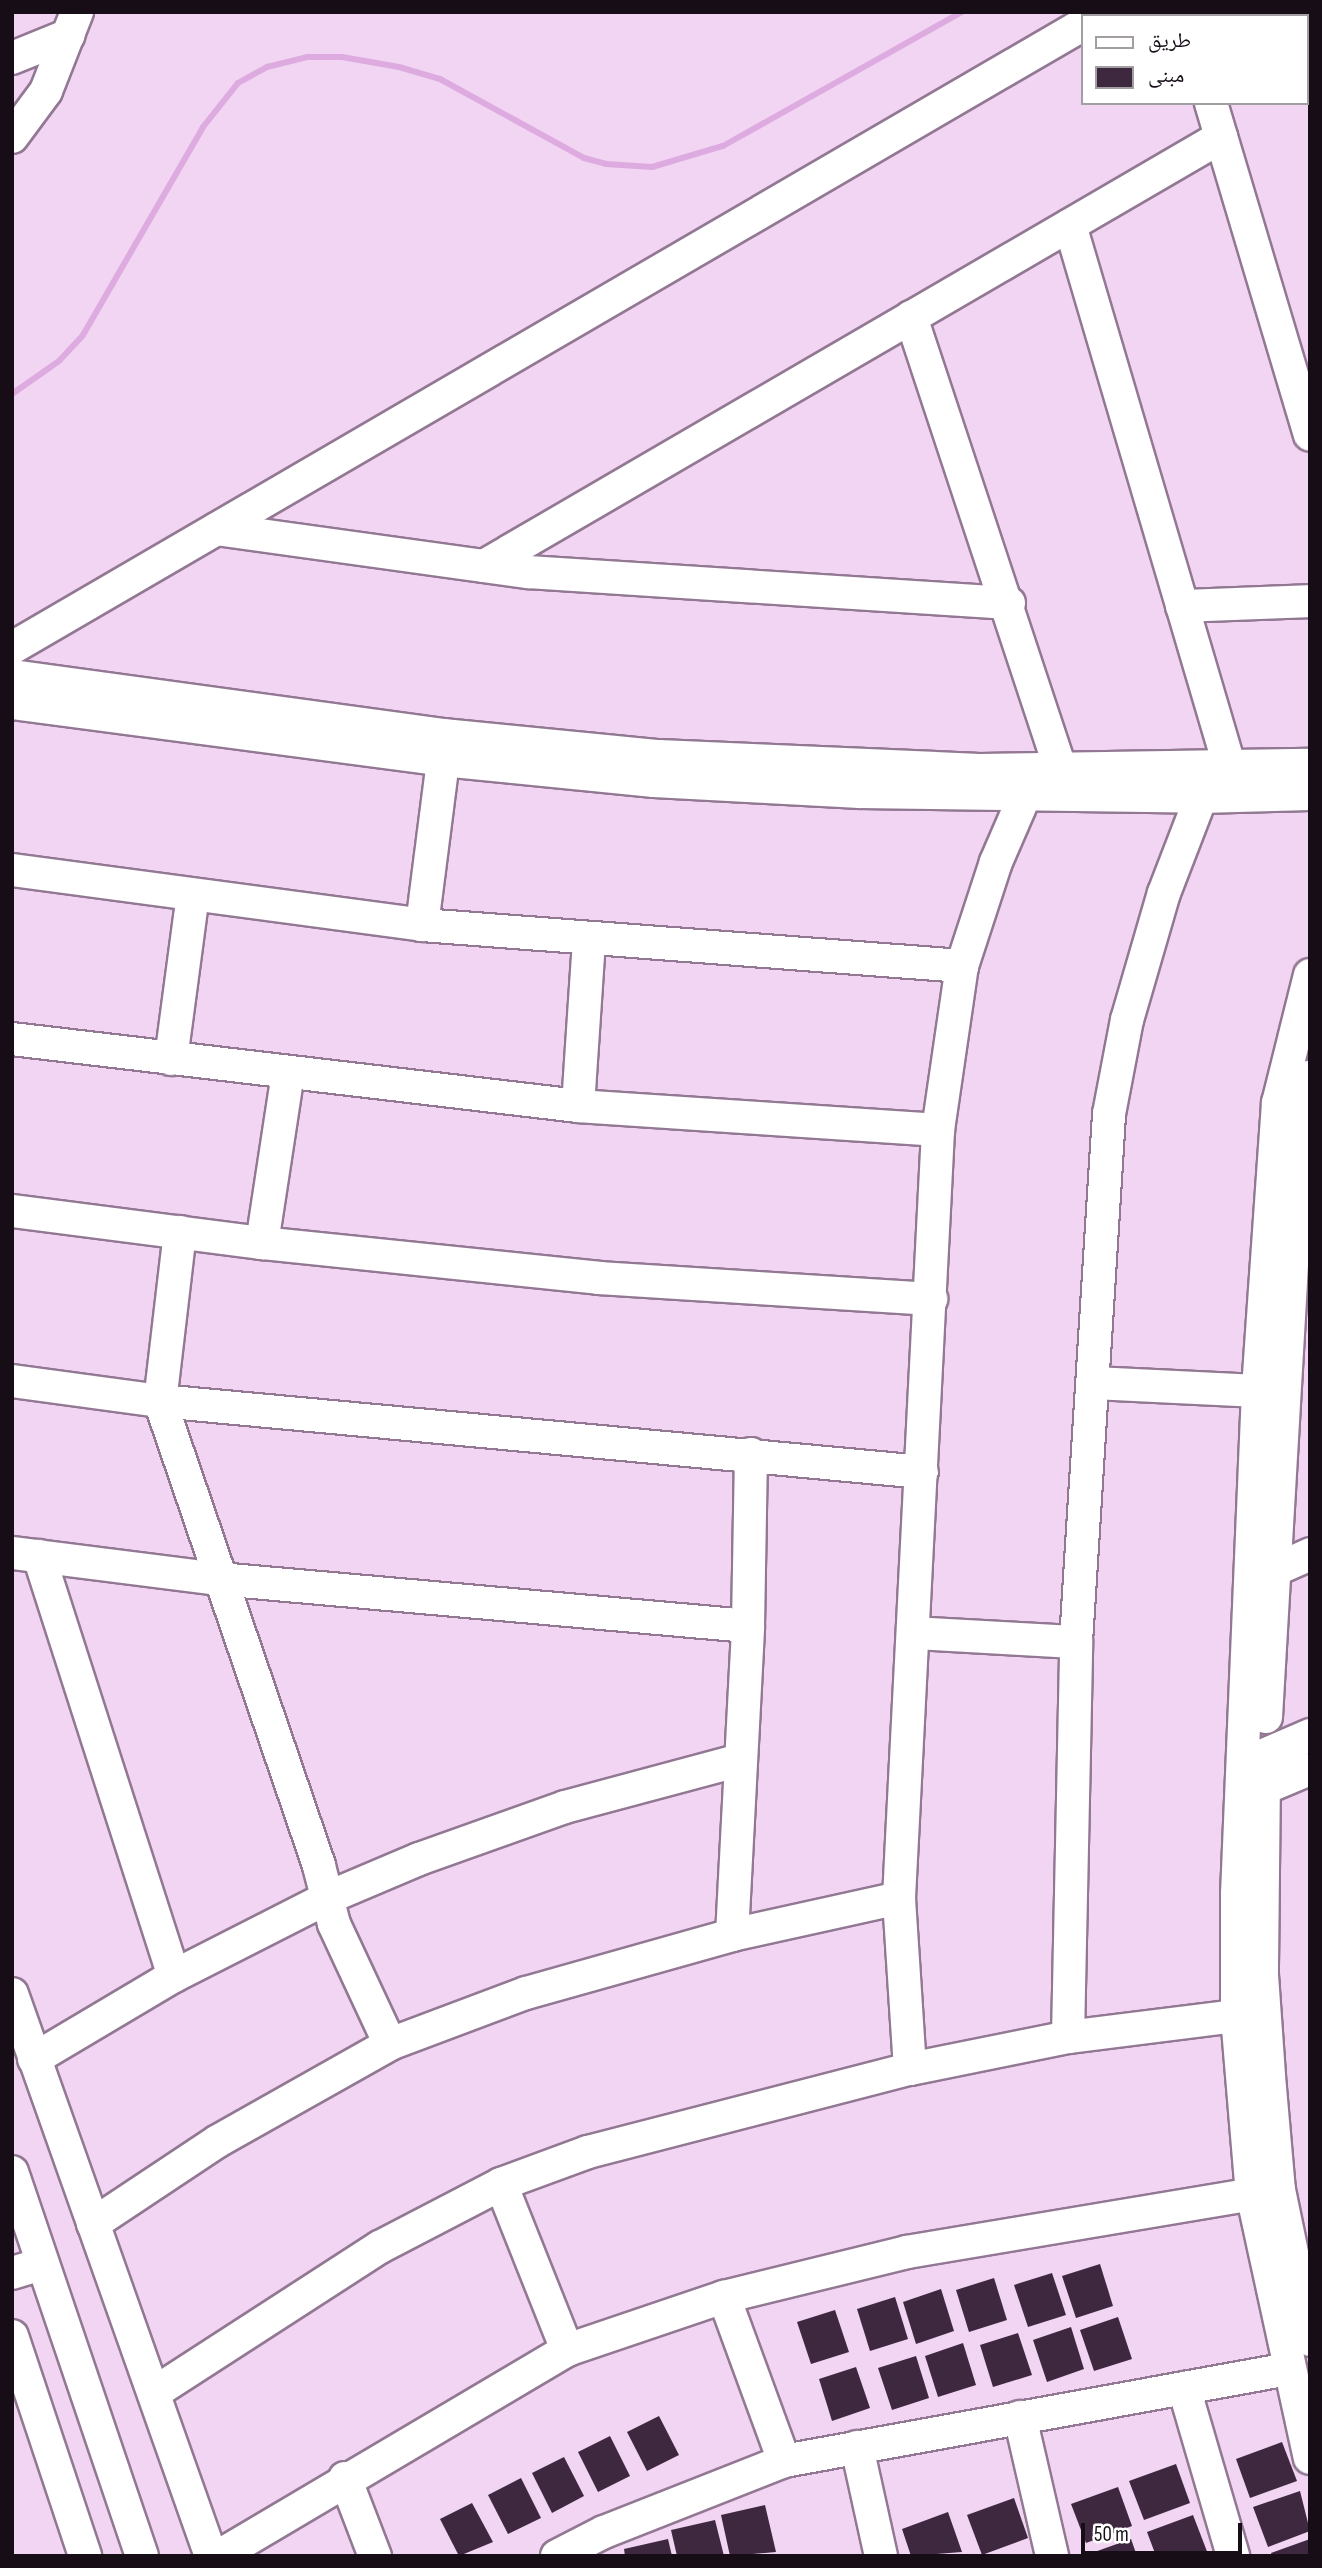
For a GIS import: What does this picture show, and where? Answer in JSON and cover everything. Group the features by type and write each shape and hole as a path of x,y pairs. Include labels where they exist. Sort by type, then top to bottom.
{"street":[{"path":"12,58 73,24"},
{"path":"12,137 38,106 73,24"},
{"path":"12,648 1080,25"},
{"path":"1212,105 1310,435"},
{"path":"484,566 1221,137"},
{"path":"1070,225 1230,768"},
{"path":"911,317 1009,603 1061,770"},
{"path":"217,529 484,566 1009,603"},
{"path":"1182,606 1310,601"},
{"path":"12,676 691,771 1061,770 1310,765"},
{"path":"12,703 443,760 691,771 1025,795 1201,797 1310,794"},
{"path":"422,925 443,760"},
{"path":"910,2069 899,1898 938,1130 962,966 996,862 1025,795"},
{"path":"1068,2037 1076,1642 1109,1114 1130,1008 1164,893 1201,797"},
{"path":"12,870 422,925 589,941 962,966"},
{"path":"171,1059 193,895"},
{"path":"578,1107 589,941"},
{"path":"1310,975 1278,1103 1258,1391 1254,1758 1266,2191 1310,2340"},
{"path":"12,1039 578,1107 938,1130"},
{"path":"262,1243 288,1073"},
{"path":"1254,1758 1298,1374 1303,1194 1310,1077"},
{"path":"12,1211 262,1243 599,1278 930,1299"},
{"path":"180,1232 160,1401 334,1924 390,2044"},
{"path":"12,1381 160,1401 922,1472"},
{"path":"1094,1384 1258,1391"},
{"path":"732,1935 748,1626 751,1454"},
{"path":"174,1976 25,1554 219,1579 748,1626"},
{"path":"1277,1569 1310,1554"},
{"path":"914,1633 1076,1642"},
{"path":"1254,1758 1310,1735"},
{"path":"34,2059 174,1976 327,1898 419,1859 565,1807 740,1760"},
{"path":"1254,1793 1310,1769"},
{"path":"1254,1793 1237,1894 1237,2016 1266,2191 1288,2369 1310,2458"},
{"path":"93,2224 218,2141 390,2044 527,1993 732,1935 899,1898"},
{"path":"12,1994 211,2556"},
{"path":"154,2393 380,2247 501,2184 679,2125 910,2069 1068,2037 1237,2016"},
{"path":"12,2172 142,2556"},
{"path":"501,2184 567,2350"},
{"path":"219,2556 345,2478 567,2350 724,2297 907,2252 1266,2191"},
{"path":"12,2273 43,2264"},
{"path":"724,2297 784,2461"},
{"path":"12,2336 85,2556"},
{"path":"557,2556 604,2532 784,2461 1288,2369"},
{"path":"1184,2388 1234,2556"},
{"path":"1020,2417 1052,2556"},
{"path":"857,2447 881,2556"},
{"path":"345,2478 375,2556"}],"building":[{"path":"1100,2264 1113,2306 1076,2318 1062,2276"},
{"path":"1052,2273 1066,2315 1028,2327 1014,2285"},
{"path":"994,2278 1007,2320 969,2332 956,2290"},
{"path":"941,2289 954,2331 916,2344 903,2302"},
{"path":"895,2297 908,2339 870,2351 857,2309"},
{"path":"835,2310 849,2352 811,2364 797,2322"},
{"path":"1118,2317 1132,2359 1094,2371 1080,2330"},
{"path":"1071,2327 1084,2369 1047,2382 1033,2340"},
{"path":"1018,2333 1032,2375 993,2387 980,2345"},
{"path":"963,2343 976,2385 938,2397 925,2356"},
{"path":"916,2356 929,2398 892,2410 878,2368"},
{"path":"856,2367 870,2408 832,2421 819,2379"},
{"path":"659,2416 679,2455 647,2471 627,2432"},
{"path":"610,2436 630,2476 598,2492 578,2452"},
{"path":"1282,2442 1297,2481 1250,2498 1236,2459"},
{"path":"564,2457 584,2496 552,2513 532,2473"},
{"path":"1176,2464 1190,2503 1144,2520 1129,2481"},
{"path":"521,2478 541,2518 508,2534 488,2495"},
{"path":"1118,2487 1132,2526 1086,2543 1071,2504"},
{"path":"1300,2491 1310,2531 1268,2547 1253,2507"},
{"path":"1014,2498 1028,2538 982,2555 967,2515"},
{"path":"472,2503 493,2542 459,2556 440,2519"},
{"path":"765,2505 776,2552 730,2556 721,2515"},
{"path":"948,2512 962,2552 911,2556 902,2529"},
{"path":"1193,2515 1208,2554 1156,2556 1147,2532"},
{"path":"715,2520 724,2556 677,2556 671,2530"},
{"path":"668,2539 672,2556 625,2556 624,2549"},
{"path":"1131,2539 1137,2556 1086,2556 1086,2555"},
{"path":"1310,2539 1310,2556 1272,2556 1271,2553"}],"waterway":[{"path":"12,394 59,361 83,335 203,127 238,83 267,67 307,57 342,57 399,67 440,79 584,158 606,164 652,167 723,146 962,12"}]}
